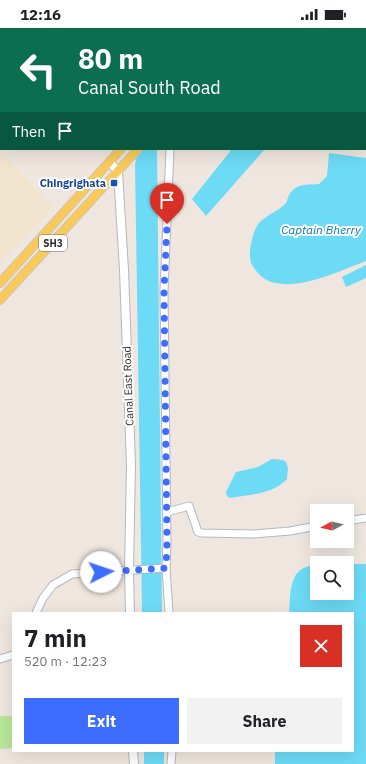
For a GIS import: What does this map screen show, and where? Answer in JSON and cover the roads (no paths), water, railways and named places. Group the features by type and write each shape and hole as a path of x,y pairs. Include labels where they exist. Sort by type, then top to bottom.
{"main road":[{"name":"SH3","path":"0,283 121,150"},
{"name":"SH3","path":"0,300 137,151"},
{"path":"110,162 118,172"},
{"name":"Canal East Road","path":"118,172 124,270 131,465 132,570 130,612"},
{"path":"134,752 134,764"}],"street":[{"path":"169,612 165,569 167,512 164,346 165,269 170,150"},
{"path":"167,512 189,506 198,532 202,533 253,534 290,531 310,527"},
{"path":"354,520 366,518"},
{"path":"36,612 43,598 53,584 72,574 165,569"},
{"path":"0,659 12,655"},
{"path":"171,764 172,752"}],"water":[{"path":"138,150 157,150 162,612 142,612 135,165"},
{"path":"231,150 264,150 206,216 192,199"},
{"name":"Captain Bherry","path":"329,153 366,158 366,261 310,281 295,284 281,284 268,281 258,273 252,266 251,262 250,249 255,229 262,220 286,203 289,194 294,189 304,185 319,184 327,176"},
{"path":"366,265 366,278 346,287 342,277"},
{"path":"272,459 283,460 286,462 288,468 287,479 281,484 268,491 260,493 230,498 227,496 226,492 236,472 258,467"},
{"path":"354,564 366,564 366,764 275,764 275,752 354,752 354,612 289,612 293,581 301,570 310,566 310,600 354,600"},
{"path":"144,752 164,752 164,764 144,764"}],"place":[{"name":"Chingrighata","path":"114,183"}]}
